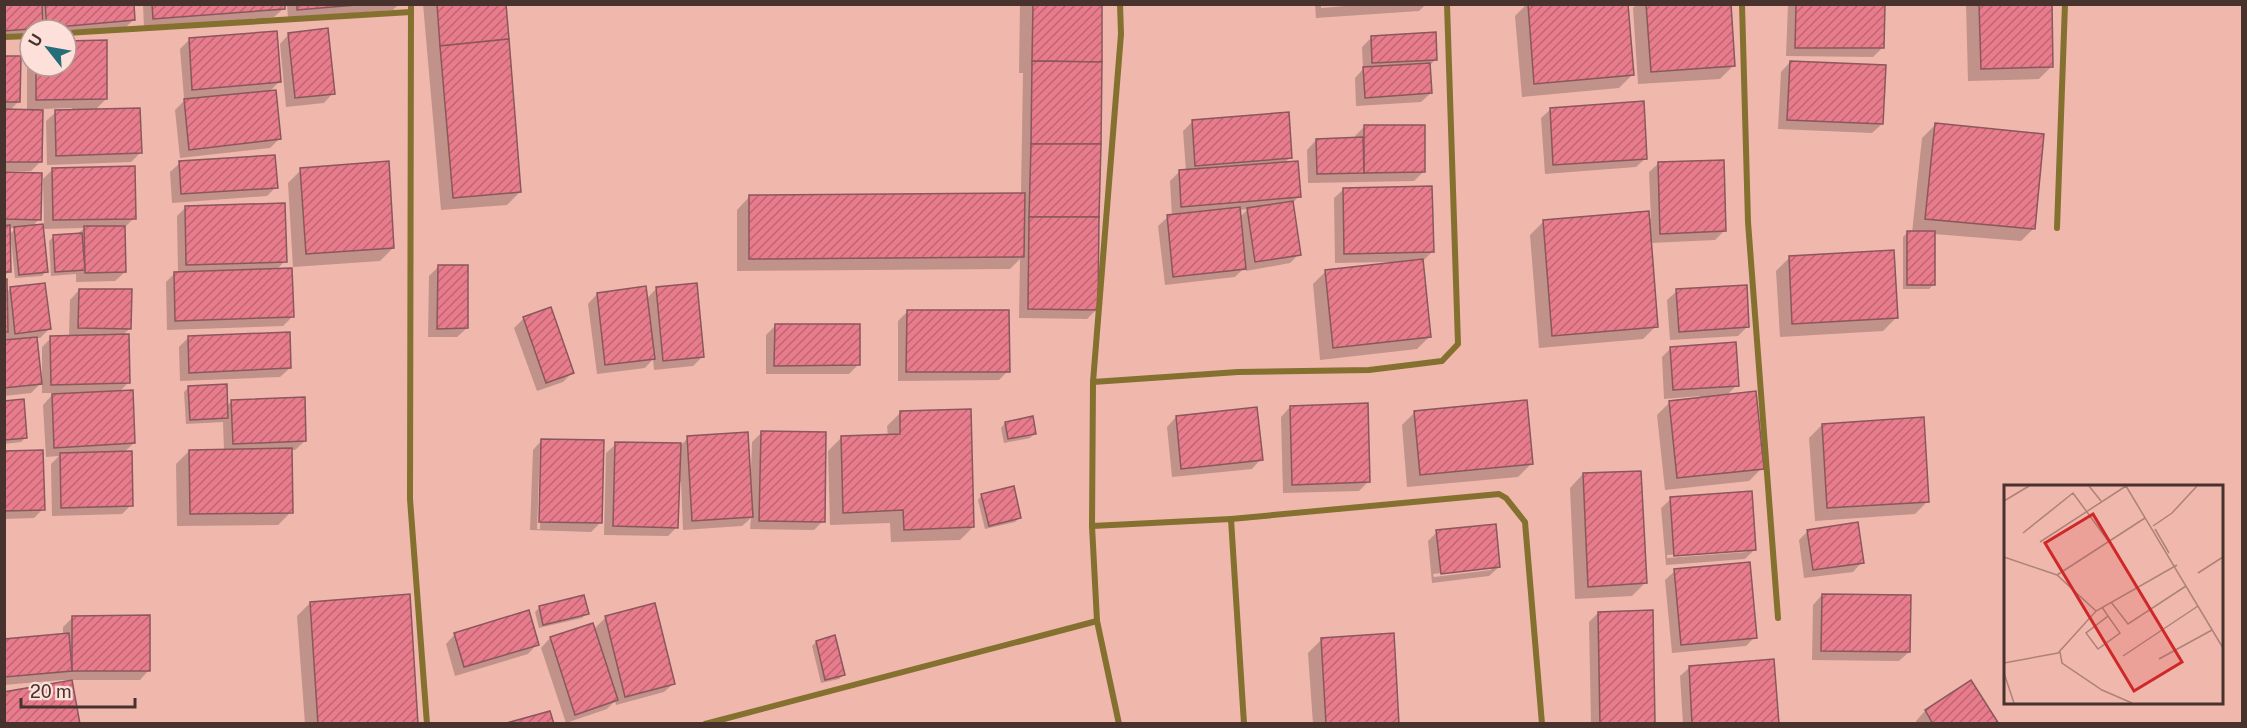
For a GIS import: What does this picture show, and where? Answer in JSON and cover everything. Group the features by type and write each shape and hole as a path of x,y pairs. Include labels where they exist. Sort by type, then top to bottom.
{"street":[{"path":"1119,723 1097,621 1092,526 1093,382 1121,34 1120,4"},
{"path":"1093,382 1238,372 1369,370 1442,361 1458,344 1447,4"},
{"path":"1742,4 1748,222 1778,618"},
{"path":"2058,228 2065,4"},
{"path":"78,32 411,8 410,499 427,723"},
{"path":"1092,526 1231,519 1499,494 1506,498 1525,522 1542,723"},
{"path":"1231,519 1244,723"},
{"path":"705,723 1097,621"}],"building":[{"path":"4,4 42,4 43,18 18,18 18,30 4,31"},
{"path":"45,4 134,4 135,20 78,25 78,18 46,18"},
{"path":"152,4 285,4 285,9 153,19"},
{"path":"297,4 368,4 297,10"},
{"path":"437,4 506,4 509,39 440,46"},
{"path":"1033,4 1102,4 1102,62 1032,61"},
{"path":"1528,4 1628,4 1634,75 1534,84"},
{"path":"1646,4 1731,4 1735,66 1651,72"},
{"path":"1796,4 1885,4 1884,48 1795,48"},
{"path":"1979,4 2052,4 2053,67 1981,69"},
{"path":"328,28 335,94 295,98 288,33"},
{"path":"277,31 281,82 192,90 189,38"},
{"path":"1436,32 1437,60 1372,63 1371,36"},
{"path":"509,39 521,192 453,198 440,46"},
{"path":"107,40 107,99 36,100 36,78 78,78 78,41"},
{"path":"4,56 18,56 20,102 4,102"},
{"path":"1032,61 1102,62 1101,144 1031,144"},
{"path":"1790,61 1886,65 1883,124 1787,120"},
{"path":"1430,63 1432,93 1365,98 1363,67"},
{"path":"276,90 281,139 189,150 184,99"},
{"path":"1644,101 1647,159 1553,165 1550,108"},
{"path":"140,108 142,153 56,156 55,110"},
{"path":"4,109 43,110 42,162 4,162"},
{"path":"1289,112 1292,158 1195,166 1192,120"},
{"path":"1935,123 2044,134 2035,229 1925,219"},
{"path":"1364,125 1425,125 1425,172 1364,173"},
{"path":"1363,137 1364,173 1317,174 1316,139"},
{"path":"1031,144 1101,144 1099,217 1029,217"},
{"path":"275,155 278,188 181,194 179,161"},
{"path":"1724,160 1726,231 1660,234 1658,162"},
{"path":"389,161 394,248 306,254 300,168"},
{"path":"1298,161 1301,197 1181,207 1179,170"},
{"path":"135,166 136,219 53,220 52,168"},
{"path":"4,172 42,173 41,220 4,219"},
{"path":"1432,186 1434,252 1344,254 1343,188"},
{"path":"1025,193 1024,257 749,259 749,195"},
{"path":"1293,201 1301,255 1255,262 1247,208"},
{"path":"285,203 287,262 186,265 185,206"},
{"path":"1240,207 1246,269 1173,277 1167,215"},
{"path":"1649,211 1658,327 1552,336 1543,220"},
{"path":"1029,217 1099,217 1098,310 1028,309"},
{"path":"43,224 48,272 19,275 14,227"},
{"path":"10,225 11,272 4,272 4,226"},
{"path":"84,226 125,226 126,272 85,273"},
{"path":"1907,231 1935,231 1935,285 1907,285"},
{"path":"82,233 85,270 55,272 53,235"},
{"path":"1894,250 1898,318 1792,324 1789,256"},
{"path":"1423,259 1431,337 1333,348 1325,270"},
{"path":"438,265 468,265 468,328 437,329"},
{"path":"292,268 294,317 175,321 174,272"},
{"path":"4,279 7,279 8,332 4,332"},
{"path":"45,283 51,329 15,334 10,287"},
{"path":"697,283 704,357 663,361 656,287"},
{"path":"1747,285 1749,327 1679,332 1676,289"},
{"path":"646,286 655,359 605,365 597,293"},
{"path":"79,289 132,289 131,329 78,328"},
{"path":"551,307 574,373 546,383 523,317"},
{"path":"907,310 1009,310 1010,372 906,372"},
{"path":"775,324 860,324 860,365 774,366"},
{"path":"290,332 291,368 189,373 188,336"},
{"path":"129,334 130,383 51,385 50,336"},
{"path":"37,337 42,384 4,388 4,340"},
{"path":"1736,342 1739,386 1673,390 1670,347"},
{"path":"227,384 228,418 190,420 188,386"},
{"path":"133,390 135,443 54,448 52,394"},
{"path":"1756,391 1764,469 1677,478 1669,401"},
{"path":"305,397 306,441 233,444 231,400"},
{"path":"24,399 27,438 4,440 4,401"},
{"path":"1527,400 1533,464 1420,475 1414,411"},
{"path":"1368,403 1370,482 1292,485 1290,406"},
{"path":"1257,407 1263,460 1181,469 1176,416"},
{"path":"971,409 974,527 904,530 903,510 843,513 841,436 900,434 900,411"},
{"path":"1033,416 1036,434 1008,439 1005,422"},
{"path":"1924,417 1929,502 1827,508 1822,424"},
{"path":"761,431 826,432 825,522 759,521"},
{"path":"748,432 753,517 692,521 687,436"},
{"path":"541,439 604,440 602,523 539,522"},
{"path":"615,442 681,443 678,528 613,526"},
{"path":"292,448 293,513 190,514 189,450"},
{"path":"43,450 45,510 4,511 4,451"},
{"path":"132,451 133,506 61,508 60,453"},
{"path":"1641,471 1647,583 1588,587 1583,473"},
{"path":"1014,486 1021,518 989,526 981,494"},
{"path":"1752,491 1756,550 1674,556 1670,497"},
{"path":"1858,522 1864,563 1813,570 1807,530"},
{"path":"1496,524 1500,567 1441,574 1436,530"},
{"path":"1750,562 1757,638 1681,645 1674,569"},
{"path":"410,594 418,724 318,724 310,602"},
{"path":"1822,594 1911,595 1910,652 1821,651"},
{"path":"584,595 589,614 543,625 539,606"},
{"path":"655,603 675,684 625,697 605,616"},
{"path":"529,610 539,645 464,667 454,633"},
{"path":"1653,610 1655,724 1600,724 1598,612"},
{"path":"150,615 150,671 72,671 72,616"},
{"path":"593,623 618,700 575,715 550,637"},
{"path":"69,633 72,671 5,677 4,639"},
{"path":"1394,633 1399,724 1326,724 1321,638"},
{"path":"835,635 845,675 825,680 816,641"},
{"path":"1774,659 1779,724 1692,724 1689,666"},
{"path":"72,680 80,724 4,724 4,692"},
{"path":"1971,680 1999,724 1933,724 1925,710"},
{"path":"550,711 554,724 503,724"}]}
